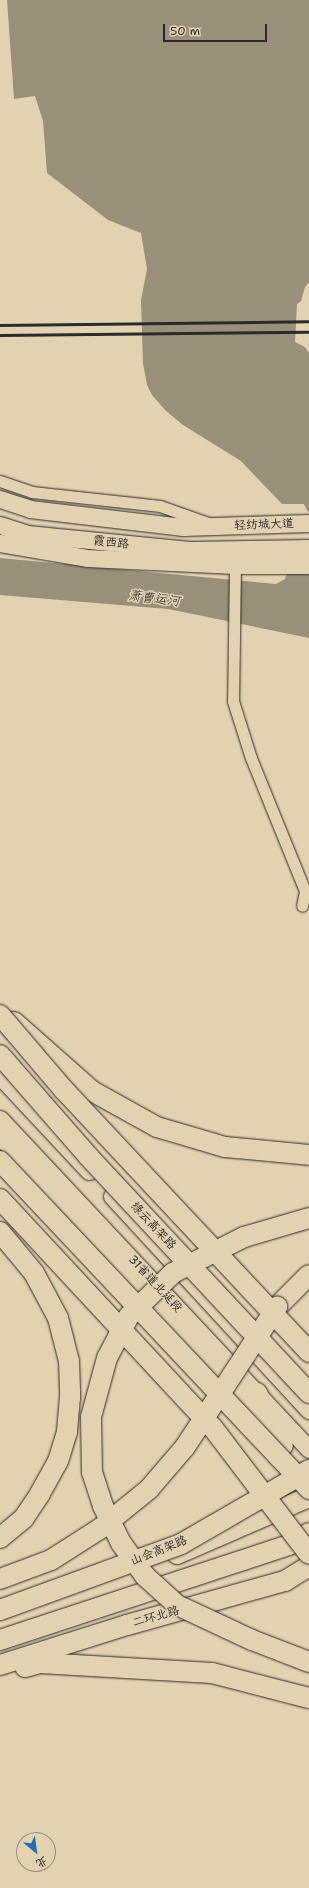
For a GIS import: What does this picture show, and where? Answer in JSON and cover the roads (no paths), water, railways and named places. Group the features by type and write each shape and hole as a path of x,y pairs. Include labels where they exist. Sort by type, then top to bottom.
{"highway":[{"path":"0,1009 92,1091 157,1127 225,1147 309,1155"},
{"path":"0,1015 64,1090 309,1352"},
{"name":"绿云高架路","path":"0,1055 88,1156 309,1393"},
{"path":"0,1134 283,1446"},
{"path":"0,1161 309,1489"},
{"path":"0,1199 213,1428 309,1554"},
{"path":"309,1218 244,1238 173,1274 129,1316 107,1358 91,1417 92,1472 103,1506 120,1543 145,1576 177,1605 252,1640 309,1662"},
{"path":"0,1232 34,1273 58,1318 69,1361 70,1396 67,1432 58,1461 40,1494 24,1518 0,1538"},
{"path":"0,1579 52,1560 101,1528 149,1489 185,1447 277,1307 309,1275"},
{"path":"257,1393 283,1446 281,1480 261,1518"},
{"name":"山会高架路","path":"0,1611 181,1544 309,1470"},
{"path":"0,1611 150,1565 309,1497"},
{"path":"0,1640 289,1545 309,1533"},
{"name":"二环北路","path":"0,1665 285,1581 309,1566"},
{"path":"0,1674 40,1663 292,1581 309,1572"},
{"path":"40,1663 212,1673 309,1698"}],"main road":[{"name":"霞西路","path":"0,499 37,510 183,527 218,527"},
{"name":"轻纺城大道","path":"218,527 309,523"},
{"name":"霞西路","path":"0,525 27,534 189,550 223,550 273,557"},
{"path":"0,544 87,558 235,571 273,557 309,548"},
{"path":"273,557 309,565"},
{"path":"0,1076 309,1410"},
{"name":"31省道北延段","path":"0,1119 309,1449"}],"street":[{"path":"0,481 32,492 160,506 218,527"},
{"path":"235,571 233,701 251,758 305,891 302,906"}],"water":[{"path":"7,0 309,0 309,282 305,287 301,301 297,304 295,342 305,347 309,353 309,504 282,504 241,461 183,425 166,411 152,395 147,385 143,363 141,300 147,269 141,233 108,220 47,173 43,121 35,96 14,99"},
{"name":"萧曹运河","path":"0,558 276,584 285,579 287,574 309,573 309,638 168,609 0,595"}],"waterway":[{"path":"304,500 309,510"}],"railway":[{"path":"0,325 309,321"},
{"path":"0,335 309,332"}]}
